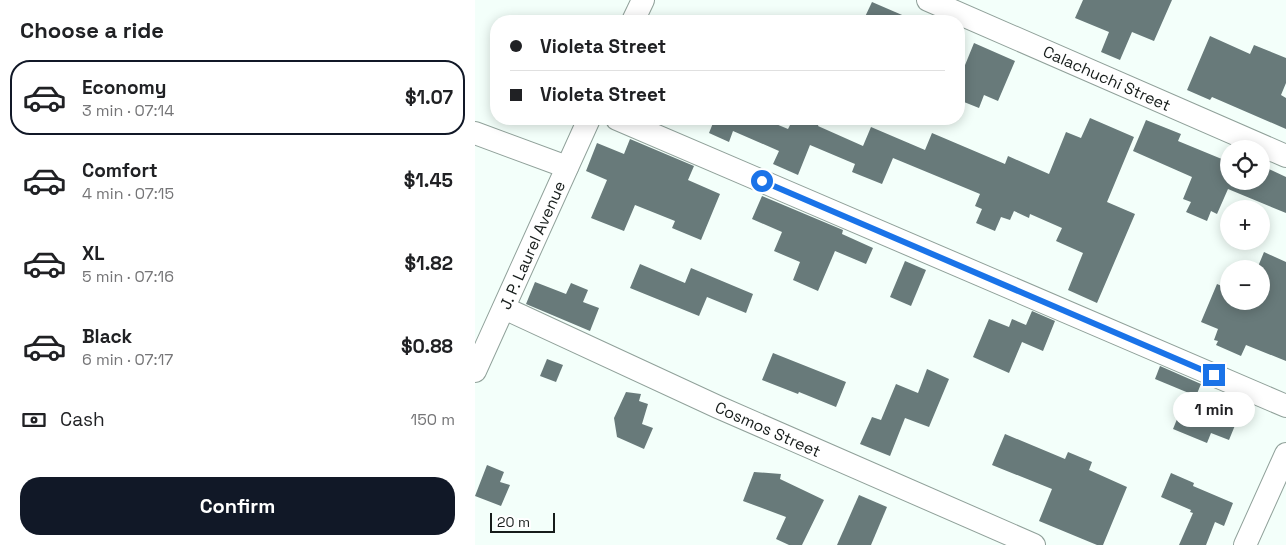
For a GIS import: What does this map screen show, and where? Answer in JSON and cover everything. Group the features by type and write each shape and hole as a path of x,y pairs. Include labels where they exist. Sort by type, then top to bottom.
{"street":[{"name":"Calachuchi Street","path":"928,0 962,15"},
{"name":"Calachuchi Street","path":"965,16 1286,156"},
{"name":"J. P. Laurel Avenue","path":"475,371 483,333 503,308 586,125"},
{"path":"631,125 1286,406"},
{"path":"475,134 567,167"},
{"name":"Cosmos Street","path":"503,308 718,407 1034,545"},
{"path":"1245,545 1286,454"}],"building":[{"path":"1083,0 1172,0 1154,41 1132,32 1120,60 1101,52 1109,32 1075,18"},
{"path":"872,2 902,15 866,15"},
{"path":"1210,36 1250,54 1254,45 1286,58 1286,83 1281,95 1286,98 1286,129 1212,97 1210,100 1187,90"},
{"path":"974,43 1015,61 998,101 984,95 979,108 965,102 965,65"},
{"path":"1090,118 1134,137 1107,202 1135,214 1097,303 1068,290 1083,253 1056,241 1062,228 1030,214 1029,218 1014,211 1010,220 1001,217 995,231 976,223 982,209 975,206 980,194 893,158 882,184 852,172 855,164 810,145 798,175 773,164 779,151 733,131 729,142 709,133 712,125 778,125 788,129 790,125 818,125 863,146 871,127 925,150 932,133 1005,164 1008,156 1049,174 1066,132 1081,138"},
{"path":"1146,120 1181,134 1178,141 1220,158 1220,190 1228,190 1223,200 1220,200 1220,207 1217,214 1211,211 1207,221 1186,212 1191,202 1183,199 1192,177 1133,151"},
{"path":"630,139 694,166 688,180 720,194 701,240 672,228 675,221 635,205 624,231 591,218 607,180 586,171 597,143 624,154"},
{"path":"1270,169 1286,177 1286,213 1270,206 1270,200 1255,200 1230,190 1270,190"},
{"path":"762,196 843,230 842,234 873,248 866,264 835,251 818,291 793,280 800,262 774,251 782,232 752,219"},
{"path":"1264,252 1286,262 1286,361 1246,345 1241,356 1216,345 1218,341 1214,340 1218,329 1201,322 1217,284 1220,285 1220,310 1270,310 1270,260 1261,260"},
{"path":"905,261 926,270 911,306 890,297"},
{"path":"640,264 685,283 691,268 753,294 746,313 707,297 699,316 630,288"},
{"path":"535,282 566,294 571,283 588,290 583,302 599,308 590,331 526,304"},
{"path":"1032,311 1055,321 1043,351 1022,342 1009,373 973,357 989,319 1009,327 1012,319 1026,325"},
{"path":"773,353 846,382 836,407 762,380"},
{"path":"547,359 563,365 556,382 540,376"},
{"path":"1160,366 1201,384 1196,396 1155,379"},
{"path":"927,369 949,379 929,427 905,418 890,456 860,444 872,417 881,420 896,384 918,393"},
{"path":"626,392 641,394 639,401 648,404 642,424 653,428 644,449 617,437 614,418"},
{"path":"1186,397 1238,418 1229,440 1211,433 1207,443 1173,429"},
{"path":"1005,434 1065,459 1068,452 1092,462 1089,470 1127,487 1103,545 1097,545 1039,521 1052,489 992,465"},
{"path":"487,465 504,472 500,482 510,485 501,506 475,496"},
{"path":"754,472 781,474 780,479 824,500 802,545 789,545 776,539 786,517 743,501"},
{"path":"1171,473 1194,483 1193,486 1233,503 1224,526 1215,522 1206,545 1179,545 1193,513 1190,512 1191,510 1161,497"},
{"path":"859,495 887,507 871,545 837,545"}],"route":[{"path":"762,181 1214,375"}]}
